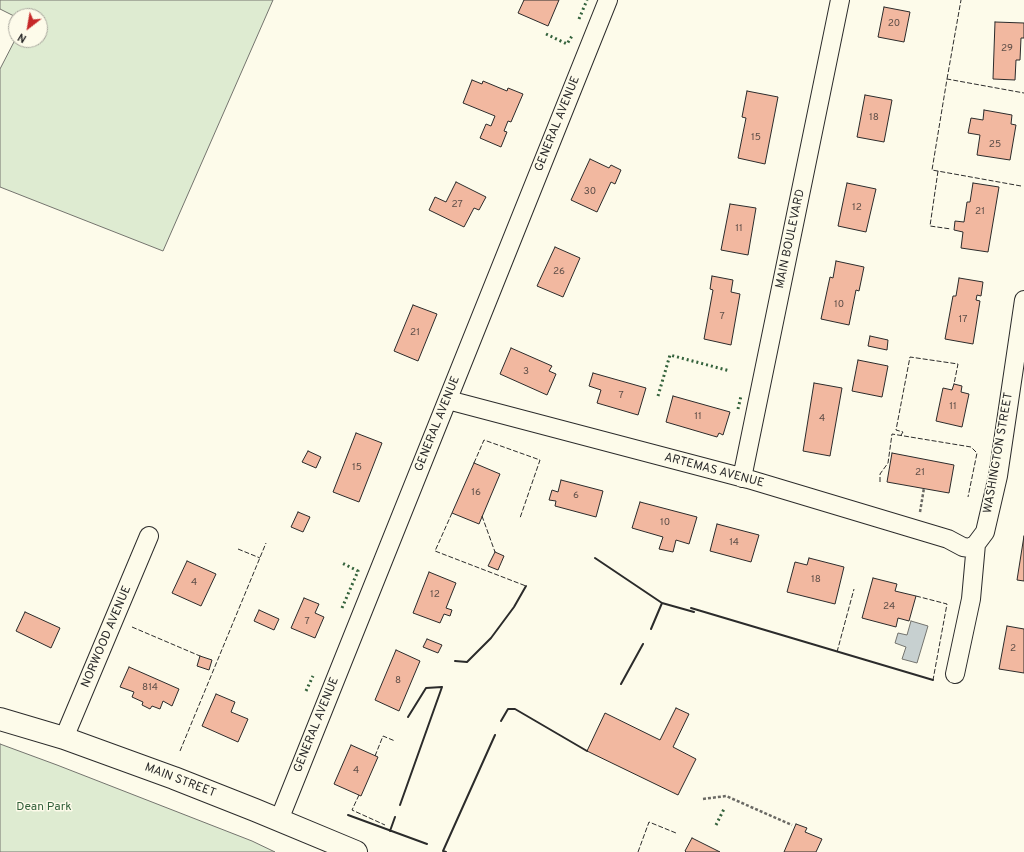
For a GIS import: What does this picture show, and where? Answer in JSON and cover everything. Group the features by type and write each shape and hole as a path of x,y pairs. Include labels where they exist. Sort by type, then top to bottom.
{"main road":[{"name":"MAIN STREET","path":"0,718 64,738 174,778 256,810 356,852"}],"street":[{"name":"GENERAL AVENUE","path":"279,820 608,0"},
{"name":"MAIN BOULEVARD","path":"742,478 840,0"},
{"name":"WASHINGTON STREET","path":"955,674 971,599 976,544 985,532 998,476 1024,300"},
{"name":"ARTEMAS AVENUE","path":"448,400 742,478 948,539 963,548 970,548 976,544"},
{"name":"NORWOOD AVENUE","path":"64,738 149,536"}],"path":[{"path":"703,799 726,796 792,826"}],"green space":[{"path":"0,0 273,0 163,251 0,187 0,69 11,48 48,48 48,8 8,8 8,13 0,9"},
{"name":"Dean Park","path":"0,744 252,841 275,852 0,852"}],"shaded area":[{"path":"911,621 928,626 917,663 902,659 906,647 895,643 898,633 907,635"}],"building":[{"path":"524,0 559,0 548,26 518,13"},
{"path":"884,7 910,12 904,42 878,37"},
{"path":"995,22 1024,23 1024,38 1021,38 1020,60 1016,60 1015,80 993,79"},
{"path":"472,80 482,84 483,81 507,91 508,88 523,94 511,122 508,121 504,131 507,132 501,147 480,138 486,124 491,126 495,116 463,103"},
{"path":"747,91 778,97 765,164 738,158 746,118 742,117"},
{"path":"865,95 892,100 884,142 857,137"},
{"path":"984,110 1012,115 1011,124 1016,125 1010,160 977,155 980,135 968,133 971,118 983,120"},
{"path":"590,159 609,168 611,165 621,170 615,184 611,182 597,212 571,200"},
{"path":"456,182 486,197 479,210 474,208 464,227 429,210 435,197 446,202"},
{"path":"847,183 876,189 866,232 838,226"},
{"path":"973,183 999,187 988,252 961,248 963,232 954,230 955,221 964,222 967,202 970,202"},
{"path":"730,204 756,208 748,255 721,250"},
{"path":"555,247 580,258 563,297 537,286"},
{"path":"836,261 864,267 859,291 856,290 849,325 821,319 830,277 833,278"},
{"path":"712,276 733,280 731,292 740,294 731,345 704,339 713,290 710,289"},
{"path":"959,278 983,282 981,296 977,295 976,300 980,301 973,344 945,339 953,296 956,296"},
{"path":"413,305 437,314 418,361 394,351"},
{"path":"870,336 888,340 887,350 868,346"},
{"path":"511,348 552,366 549,371 556,374 547,395 500,374"},
{"path":"858,360 888,366 882,397 852,391"},
{"path":"593,373 646,388 638,415 597,403 601,390 589,386"},
{"path":"814,383 842,388 830,456 803,451"},
{"path":"954,384 962,386 961,392 969,394 962,427 936,421 943,388 952,390"},
{"path":"673,396 730,412 723,435 719,433 717,437 666,422"},
{"path":"356,433 382,443 359,502 333,492"},
{"path":"308,451 321,457 316,468 302,462"},
{"path":"892,453 954,465 949,493 887,482"},
{"path":"474,463 500,474 479,524 452,513"},
{"path":"561,480 603,491 596,517 555,506 556,501 549,500 552,490 558,492"},
{"path":"640,502 697,517 689,544 676,540 673,552 659,549 663,537 632,528"},
{"path":"298,512 310,517 303,532 291,527"},
{"path":"717,524 759,535 751,562 710,551"},
{"path":"1024,536 1024,581 1017,580"},
{"path":"495,552 504,556 498,570 488,566"},
{"path":"809,558 844,567 835,604 787,592 795,562 807,565"},
{"path":"187,561 216,574 201,606 172,593"},
{"path":"429,572 456,583 446,608 452,610 450,616 444,614 440,623 413,613"},
{"path":"873,578 897,584 895,591 916,596 909,621 898,618 896,627 862,618"},
{"path":"304,598 319,604 315,613 324,617 315,638 291,628"},
{"path":"259,610 279,619 274,630 254,621"},
{"path":"25,612 60,628 51,648 16,631"},
{"path":"1007,626 1024,629 1024,673 999,669"},
{"path":"427,639 442,645 438,653 423,647"},
{"path":"396,650 420,661 399,711 375,700"},
{"path":"200,656 212,660 209,670 197,666"},
{"path":"129,667 179,689 172,706 163,701 160,709 152,706 150,709 142,705 143,702 132,697 134,692 120,687"},
{"path":"216,694 235,702 231,712 248,719 238,742 202,726"},
{"path":"676,708 689,714 673,747 696,759 678,795 587,751 605,713 660,740"},
{"path":"351,745 378,757 361,796 334,784"},
{"path":"796,824 807,828 805,832 822,839 816,852 784,852"},
{"path":"692,838 720,852 686,852 685,851"}],"hedge":[{"path":"579,19 587,0"},
{"path":"546,34 567,44 572,36"},
{"path":"658,396 670,355 730,371"},
{"path":"738,409 741,396"},
{"path":"342,563 358,571 342,608"},
{"path":"306,691 313,676"},
{"path":"716,825 724,809"}],"fence":[{"path":"947,79 961,0"},
{"path":"1021,186 932,170 947,79 1024,93"},
{"path":"938,171 930,226 951,229"},
{"path":"901,435 903,432 896,430 910,357 958,364 954,384"},
{"path":"880,482 880,474 888,463 892,434 971,447 977,453 968,497"},
{"path":"474,463 484,440 540,460 520,518"},
{"path":"452,513 435,551 526,586"},
{"path":"482,516 495,552"},
{"path":"180,751 266,543"},
{"path":"238,549 260,558"},
{"path":"837,652 854,589"},
{"path":"916,596 947,604 933,680"},
{"path":"132,627 200,656"},
{"path":"375,756 383,736 395,741"},
{"path":"359,795 352,810 385,825"},
{"path":"638,852 649,822 676,833"}],"wall":[{"path":"595,558 662,603 694,612"},
{"path":"455,661 467,662 491,638 514,607 526,586"},
{"path":"651,629 662,603"},
{"path":"691,608 933,680"},
{"path":"621,684 643,644"},
{"path":"400,805 442,687 426,688 408,717"},
{"path":"501,721 508,709 515,709 587,751"},
{"path":"446,852 443,851 495,735"},
{"path":"348,815 427,844"},
{"path":"390,831 395,817"}]}
